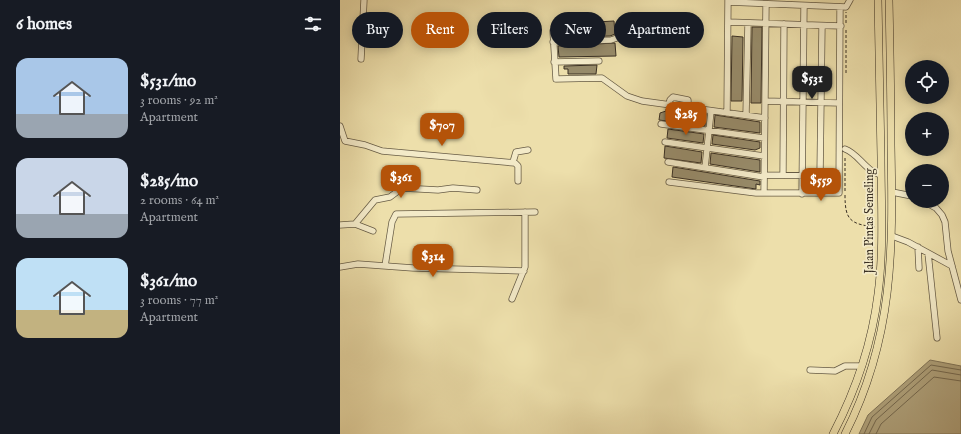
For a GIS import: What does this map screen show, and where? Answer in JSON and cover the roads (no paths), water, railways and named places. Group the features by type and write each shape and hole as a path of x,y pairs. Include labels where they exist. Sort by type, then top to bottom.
{"main road":[{"name":"Jalan Pintas Semeling","path":"833,434 849,402 862,366 873,326 878,293 881,227 881,175 878,0"},
{"name":"Jalan Pintas Semeling","path":"845,434 865,391 878,346 887,300 892,236 889,0"}],"street":[{"path":"361,59 364,0"},
{"path":"727,112 728,1 766,5 840,7 846,6 850,0"},
{"path":"764,193 766,5"},
{"path":"802,194 804,6"},
{"path":"669,182 764,193 839,194 840,7"},
{"path":"728,22 840,26"},
{"path":"746,115 748,23"},
{"path":"783,175 784,24"},
{"path":"820,175 822,26"},
{"path":"553,48 556,79 602,78 632,98 669,105 765,118"},
{"path":"554,62 599,61"},
{"path":"669,105 670,100 673,97 678,97 688,100 688,107"},
{"path":"765,101 839,103"},
{"path":"705,168 711,110"},
{"path":"661,124 764,138"},
{"path":"340,126 346,141 366,144 382,151 513,162 518,166 518,181"},
{"path":"665,142 764,156"},
{"path":"845,149 852,152 873,172 881,175"},
{"path":"513,162 516,152 528,150"},
{"path":"668,162 764,176 839,176"},
{"path":"355,224 375,200 390,197 402,188 438,190 453,188 477,190"},
{"path":"892,192 905,195"},
{"path":"936,208 942,215 945,222 952,266 961,300"},
{"path":"386,266 392,222 396,214 403,212 535,212"},
{"path":"512,300 524,271 525,212"},
{"path":"340,225 355,224 373,231"},
{"path":"892,236 918,247 952,266"},
{"path":"918,247 920,268"},
{"path":"928,253 937,338"},
{"path":"340,267 358,264 524,271"},
{"path":"810,370 835,371 845,366 862,366"}],"water":[{"path":"930,360 961,366 961,434 859,434 868,415"}]}
